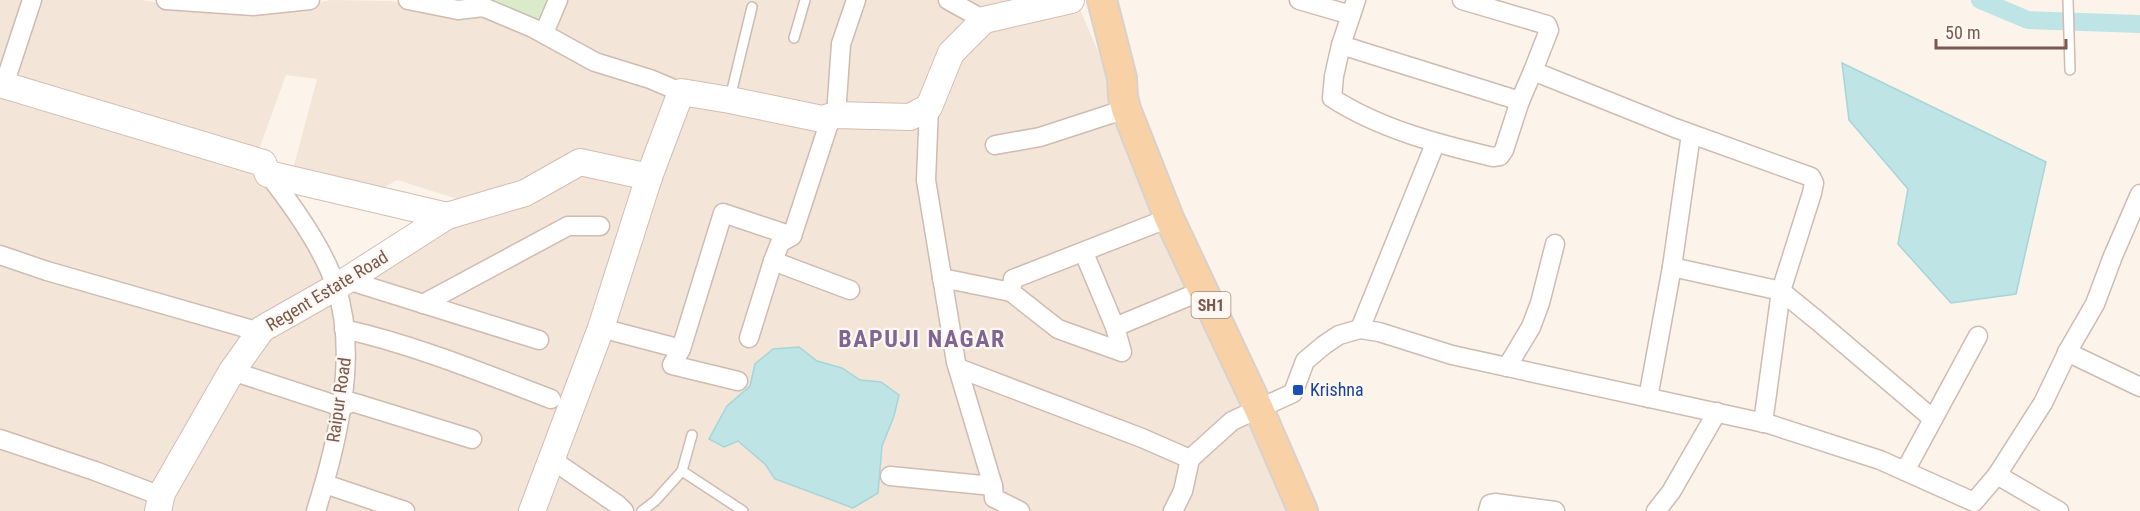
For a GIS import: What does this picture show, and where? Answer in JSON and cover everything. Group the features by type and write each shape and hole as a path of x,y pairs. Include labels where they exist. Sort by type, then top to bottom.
{"main road":[{"name":"SH1","path":"1083,0 1109,77 1125,103 1169,218 1258,407 1303,511"},
{"name":"SH1","path":"1102,0 1122,78 1125,103"}],"street":[{"path":"32,0 2,85 263,163 268,174 447,216"},
{"path":"177,1 254,6 310,0"},
{"path":"408,0 483,7 544,33 595,62 681,92 822,119 834,116 910,117 929,107"},
{"path":"544,33 558,0"},
{"path":"749,338 773,261 780,243 792,236 834,116 841,44 856,0"},
{"path":"948,0 984,20"},
{"path":"1020,511 994,498 993,487 958,368 926,180 929,107 951,53 984,20 1071,0"},
{"path":"1299,0 1353,8 1341,45 1332,98 1362,115 1435,144 1493,157 1500,156 1549,30 1547,25 1462,0"},
{"path":"1341,45 1520,101"},
{"path":"1533,72 1691,134 1812,177 1814,183 1812,193 1781,291 1763,423"},
{"path":"532,511 601,328 649,177 681,92"},
{"path":"995,145 1040,138 1125,103"},
{"path":"1648,398 1672,267 1691,134"},
{"path":"1360,329 1435,144"},
{"name":"Regent Estate Road","path":"160,503 232,371 262,329 342,284 447,216 525,194 580,162 649,177"},
{"name":"Raipur Road","path":"268,174 291,204 342,284 344,329 347,338 342,407 325,484 316,511"},
{"path":"1173,511 1183,491 1190,459 1232,421 1258,407 1293,393 1305,361 1339,335 1360,329 1379,332 1452,355 1717,411 1763,423 1880,460 1971,506 1997,475 2043,403 2067,352 2095,304 2113,256 2135,222 2140,194"},
{"path":"738,381 672,366 681,349 723,213 792,236"},
{"path":"1011,291 1013,279 1169,218"},
{"path":"423,304 568,226 600,226"},
{"path":"1507,367 1531,327 1540,303 1555,244"},
{"path":"942,278 1011,291 1058,329 1122,352 1115,327 1084,253"},
{"path":"0,255 47,271 260,332"},
{"path":"773,261 850,290"},
{"path":"1672,267 1781,291 1933,419"},
{"path":"342,284 423,304 539,340"},
{"path":"1115,327 1204,290"},
{"path":"601,328 681,349"},
{"path":"344,329 428,352 551,399"},
{"path":"1905,471 1978,336"},
{"path":"2067,352 2140,387"},
{"path":"958,368 1071,410 1190,459"},
{"path":"232,371 342,407 352,402 472,439"},
{"path":"1656,511 1671,492 1717,411"},
{"path":"0,439 95,471 160,503"},
{"path":"551,459 618,504 624,511"},
{"path":"1997,475 2059,511"},
{"path":"890,476 993,487"},
{"path":"325,484 405,511"},
{"path":"982,511 993,487"},
{"path":"1488,511 1490,504 1495,502 1555,511"}],"lane":[{"path":"794,38 805,0"},
{"path":"2068,5 2070,70"},
{"path":"730,100 752,7"},
{"path":"642,511 655,501 682,471 692,435"},
{"path":"682,471 743,511"}],"shaded area":[{"path":"0,0 27,0 0,81"},
{"path":"39,0 141,0 161,3 296,7 331,0 389,1 482,14 541,30 555,0 1036,0 986,17 926,103 852,109 674,94 646,174 580,155 473,204 397,180 380,190 293,169 317,79 286,75 257,155 13,86"},
{"path":"1076,0 1304,511 1030,511 999,491 966,379 931,180 933,105 953,55 986,24"},
{"path":"0,94 251,167 284,201 331,283 259,321 159,490 0,435"},
{"path":"684,98 820,124 925,112 921,180 992,499 1014,511 632,511 563,453"},
{"path":"583,171 646,180 530,511 0,511 0,449 168,502 266,337 430,232"},
{"path":"558,467 616,511 542,511"}],"green space":[{"path":"466,0 556,0 544,27"}],"water":[{"path":"1842,63 2046,162 2016,294 1951,303 1898,244 1908,189 1849,120"},
{"path":"799,347 817,361 842,368 860,380 881,382 899,395 894,416 882,446 878,493 853,508 775,479 765,464 738,441 724,447 709,439 727,406 750,386 755,364 773,349"}],"waterway":[{"path":"1980,0 2028,20 2140,24"}],"place":[{"name":"Krishna","path":"1298,390"}],"district":[{"name":"BAPUJI NAGAR","path":"922,339"}]}
